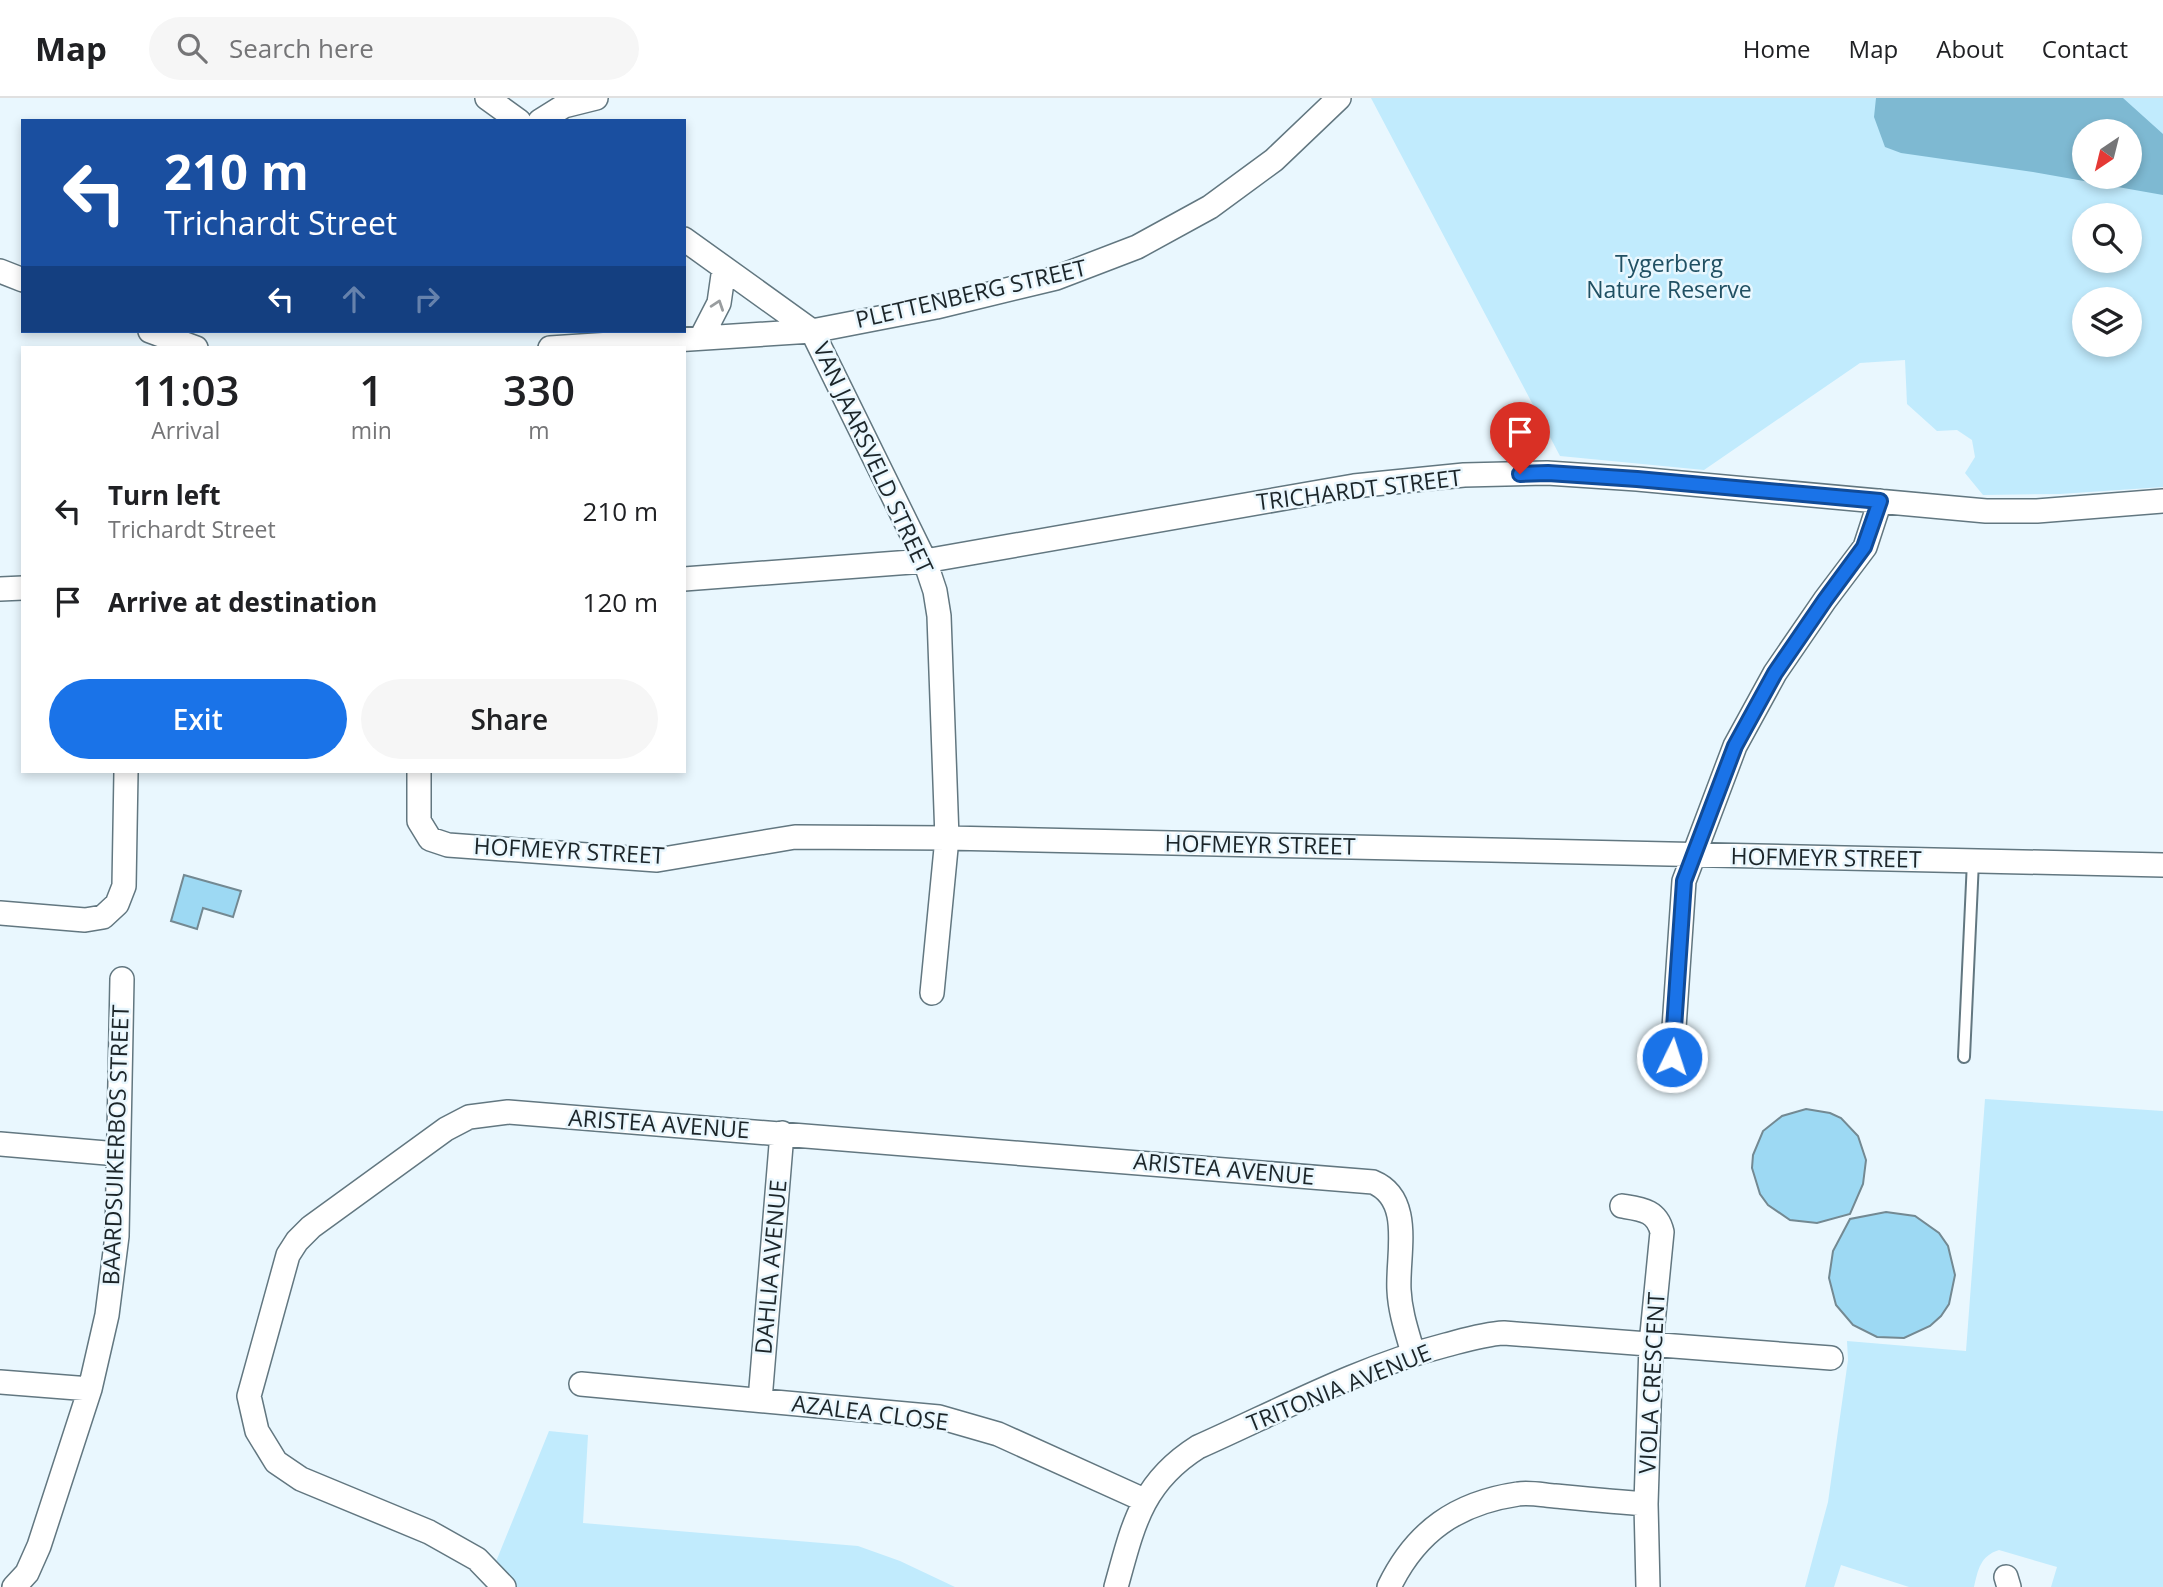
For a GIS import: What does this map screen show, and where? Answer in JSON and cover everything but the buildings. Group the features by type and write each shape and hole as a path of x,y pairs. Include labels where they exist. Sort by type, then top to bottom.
{"street":[{"path":"487,98 516,119"},
{"path":"543,119 564,106 596,98"},
{"name":"PLETTENBERG STREET","path":"580,346 812,331 936,307 1056,278 1137,247 1210,207 1253,177 1339,98"},
{"name":"VAN JAARSVELD STREET","path":"686,240 812,331 925,561 939,616 947,838 932,993"},
{"path":"701,338 719,303 724,268"},
{"path":"0,271 21,279"},
{"path":"155,333 186,346"},
{"name":"TRICHARDT STREET","path":"686,579 925,561 1354,486 1464,475 1548,473 1986,511 2037,512 2163,501"},
{"path":"1672,1057 1684,881 1692,855 1735,746 1775,673 1864,547 1880,501"},
{"path":"0,589 21,588"},
{"path":"0,913 85,920 110,912 122,895 124,886 126,773"},
{"name":"HOFMEYR STREET","path":"419,773 419,821 430,839 448,845 657,860 795,837 947,838 2163,865"},
{"name":"BAARDSUIKERBOS STREET","path":"14,1587 35,1560 90,1389 107,1315 117,1236 122,979"},
{"name":"ARISTEA AVENUE","path":"504,1587 477,1559 429,1532 300,1479 276,1462 260,1437 249,1396 288,1255 296,1241 310,1227 446,1129 469,1117 508,1112 1373,1182 1393,1197 1400,1213 1401,1313 1413,1353"},
{"name":"DAHLIA AVENUE","path":"760,1400 782,1133"},
{"path":"0,1144 118,1154"},
{"name":"VIOLA CRESCENT","path":"1622,1206 1644,1209 1651,1213 1662,1232 1651,1344 1646,1504 1648,1587"},
{"name":"TRITONIA AVENUE","path":"1116,1587 1132,1530 1144,1500 1171,1466 1198,1447 1413,1353 1482,1335 1504,1333 1831,1358"},
{"path":"0,1382 90,1389"},
{"name":"AZALEA CLOSE","path":"581,1384 939,1417 998,1434 1144,1500"},
{"path":"1389,1587 1402,1561 1427,1533 1465,1508 1520,1493 1646,1504"}],"lane":[{"path":"1964,1057 1973,861"}],"green space":[{"name":"Tygerberg Nature Reserve","path":"1371,98 2163,98 2163,487 2060,494 1983,495 1965,473 1975,457 1972,440 1957,430 1937,431 1907,404 1905,360 1860,363 1704,470 1560,456"},
{"path":"1985,1099 2163,1111 2163,1587 2051,1587 2057,1567 1999,1550 1984,1560 1974,1587 1909,1587 1841,1565 1834,1587 1805,1587 1828,1502 1848,1360 1847,1341 1966,1351"},
{"path":"549,1431 588,1435 583,1523 858,1546 900,1561 955,1587 516,1587 495,1564"}],"shaded area":[{"path":"1876,98 2123,98 2163,134 2163,195 2129,189 2142,189 2142,119 2072,119 2072,179 1901,153 1885,147 1874,117"}],"route":[{"path":"1520,474 1548,473 1637,479 1880,501 1864,547 1775,673 1735,746 1692,855 1684,881 1672,1057"}]}
